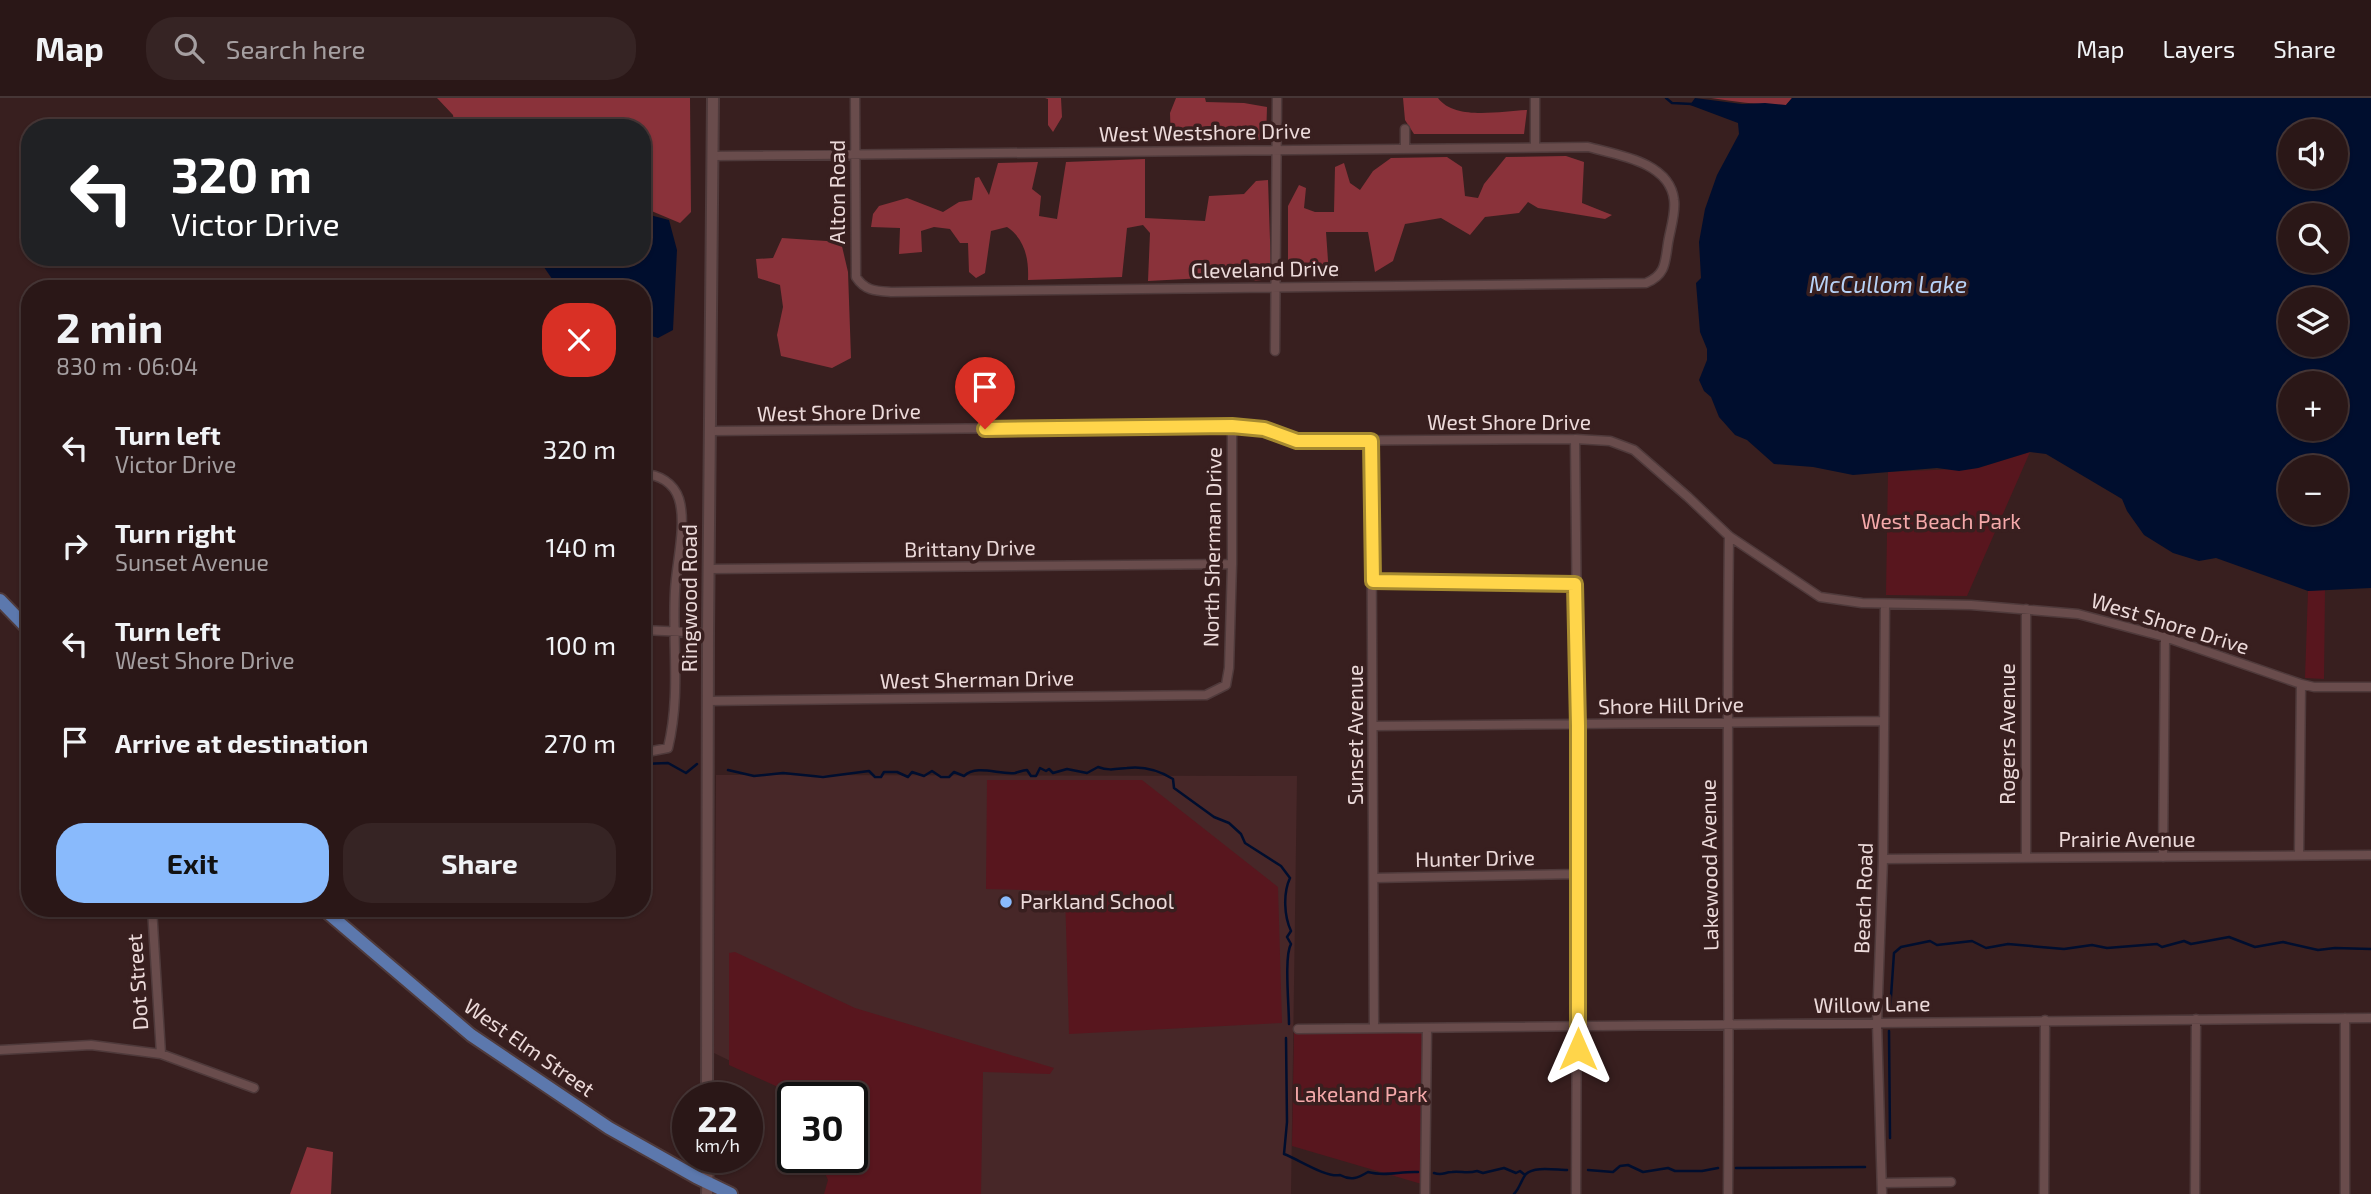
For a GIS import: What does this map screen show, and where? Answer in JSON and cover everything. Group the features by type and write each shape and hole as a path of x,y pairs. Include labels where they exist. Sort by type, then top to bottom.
{"main road":[{"path":"0,600 21,622"},
{"name":"West Elm Street","path":"333,917 471,1035 609,1128 708,1189 731,1194"}],"street":[{"name":"Ringwood Road","path":"708,1082 708,633 713,98"},
{"name":"Alton Road","path":"855,98 856,277 861,285"},
{"path":"1275,351 1277,98"},
{"path":"1535,98 1535,147"},
{"path":"1405,129 1405,148"},
{"name":"West Westshore Drive","path":"712,156 1588,147 1637,160 1655,170 1670,184 1675,202 1664,268"},
{"name":"Cleveland Drive","path":"861,285 870,291 891,292 1646,283 1657,279 1664,268"},
{"name":"West Shore Drive","path":"711,431 1232,426 1264,429 1297,441 1610,441 1633,450 1729,536 1820,597 1885,604 1971,605 2078,614 2165,637 2301,684 2314,687 2371,687"},
{"name":"North Sherman Drive","path":"1230,668 1232,426"},
{"path":"1575,439 1578,726 1576,1194"},
{"name":"Sunset Avenue","path":"1371,441 1374,1028"},
{"path":"651,474 671,483 680,501 681,541 675,590 677,692 674,721 668,748 651,751"},
{"name":"Lakewood Avenue","path":"1728,1194 1729,536"},
{"name":"Brittany Drive","path":"709,569 1232,564"},
{"path":"1373,581 1575,584"},
{"name":"Beach Road","path":"1882,1194 1877,1023 1883,859 1885,604"},
{"name":"Rogers Avenue","path":"2026,610 2026,858"},
{"path":"651,631 708,633"},
{"path":"2164,857 2165,637"},
{"name":"West Sherman Drive","path":"709,701 1206,695 1226,685 1230,668"},
{"path":"2299,856 2301,684"},
{"name":"Shore Hill Drive","path":"1374,726 1884,721"},
{"name":"Prairie Avenue","path":"1883,859 2371,855"},
{"name":"Hunter Drive","path":"1374,878 1577,874"},
{"name":"Dot Street","path":"153,917 161,1054"},
{"path":"2345,1018 2345,1194"},
{"name":"Willow Lane","path":"1298,1029 2371,1018"},
{"path":"2195,1194 2196,1019"},
{"path":"2044,1194 2045,1020"},
{"path":"1425,1194 1427,1028"},
{"path":"0,1051 91,1045 161,1054 254,1088"},
{"path":"1882,1183 1951,1182"}],"shaded area":[{"path":"437,98 690,98 691,212 680,223 651,211 651,119 454,119"},
{"path":"1045,98 1061,98 1062,117 1053,132 1048,125 1048,99"},
{"path":"1176,98 1205,98 1206,102 1244,103 1267,107 1266,140 1171,141 1170,113"},
{"path":"1403,98 1438,98 1455,110 1467,112 1527,110 1524,134 1414,134 1405,120"},
{"path":"1711,98 1792,98 1786,105"},
{"path":"1566,156 1584,162 1582,203 1612,215 1605,219 1538,208 1528,202 1519,213 1485,217 1470,235 1441,218 1405,224 1393,261 1375,272 1368,232 1326,232 1329,275 1288,276 1288,206 1299,185 1306,188 1304,208 1315,212 1334,212 1335,167 1344,163 1350,183 1360,190 1373,171 1391,158 1447,157 1462,167 1465,196 1478,198 1484,184 1506,157"},
{"path":"1145,159 1145,218 1205,221 1209,196 1244,194 1256,181 1268,180 1271,270 1268,279 1255,281 1247,274 1220,273 1204,278 1148,281 1150,233 1143,225 1127,228 1122,277 1028,280 1025,250 1018,237 1007,227 991,231 985,273 976,278 969,272 968,243 960,243 950,229 934,227 921,231 922,252 899,254 900,228 871,227 873,214 879,206 907,198 943,212 959,202 972,200 975,178 979,177 989,195 998,163 1038,162 1032,189 1041,196 1039,216 1057,219 1066,162"},
{"path":"782,238 841,242 848,272 851,358 832,368 781,356 777,335 783,307 780,285 758,278 756,259 773,258"},
{"name":"Parkland School","path":"716,775 1297,776 1291,1194 832,1194 843,1173 868,1173 868,1082 777,1083 714,1053"},
{"path":"307,1147 333,1152 331,1194 290,1194"}],"green space":[{"name":"West Beach Park","path":"2030,452 1967,596 1886,595 1888,472 1978,468"},
{"path":"2325,590 2324,679 2305,678 2308,591"},
{"path":"987,780 1142,780 1278,887 1282,1023 1069,1034 1065,891 986,889"},
{"path":"735,952 855,1008 1054,1068 1050,1074 983,1072 981,1194 824,1194 828,1180 825,1173 868,1173 868,1082 777,1082 777,1087 729,1065 729,953"},
{"name":"Lakeland Park","path":"1427,1028 1425,1185 1292,1146 1294,1029"}],"water":[{"name":"McCullom Lake","path":"1695,98 1742,104 1786,105 1792,98 2371,98 2371,588 2308,591 2216,558 2199,561 2173,553 2144,535 2122,499 2046,454 2030,452 1959,471 1937,468 1853,475 1813,467 1774,464 1747,440 1735,435 1719,417 1711,397 1704,391 1699,380 1707,360 1707,349 1700,332 1696,283 1701,278 1699,242 1705,209 1717,175 1739,134 1738,123 1690,105"},
{"path":"651,215 669,220 677,250 673,330 658,338 651,336 651,280 553,280 543,266 651,266"}],"waterway":[{"path":"1666,98 1672,103 1692,104"},
{"path":"651,764 668,763 686,773 697,764"},
{"path":"728,770 754,776 783,773 823,777 869,771 875,777 881,777 884,772 897,772 908,777 912,772 924,776 932,771 941,777 949,777 954,772 964,776 975,771 1015,773 1027,770 1031,776 1036,776 1040,768 1046,771 1049,769 1053,773 1067,769 1087,773 1098,767 1139,768 1163,774 1173,779 1174,788 1214,817 1229,823 1241,834 1245,843 1281,866 1290,878 1285,904 1291,931 1287,937 1291,944 1287,970 1289,1024"},
{"path":"1890,1011 1894,953 1901,947 1930,941 1937,945 1972,941 1986,948 2008,944 2064,949 2092,945 2107,948 2157,944 2162,947 2184,941 2191,944 2229,937 2255,947 2283,942 2318,950 2371,949"},
{"path":"1889,1031 1890,1138"},
{"path":"1286,1038 1287,1122 1284,1154 1320,1171 1348,1178 1368,1172 1418,1172"},
{"path":"1588,1170 1613,1172 1620,1166 1628,1165 1643,1172 1668,1168 1675,1171 1718,1168"},
{"path":"1736,1168 1865,1167"},
{"path":"1434,1173 1483,1173 1504,1168 1516,1173 1520,1171 1525,1175"},
{"path":"1514,1194 1524,1176 1530,1172 1540,1169 1567,1170"}],"place":[{"name":"Parkland School","path":"1006,902"}],"route":[{"path":"985,429 1232,426 1264,429 1297,441 1371,441 1373,581 1575,584 1578,1049"}]}
